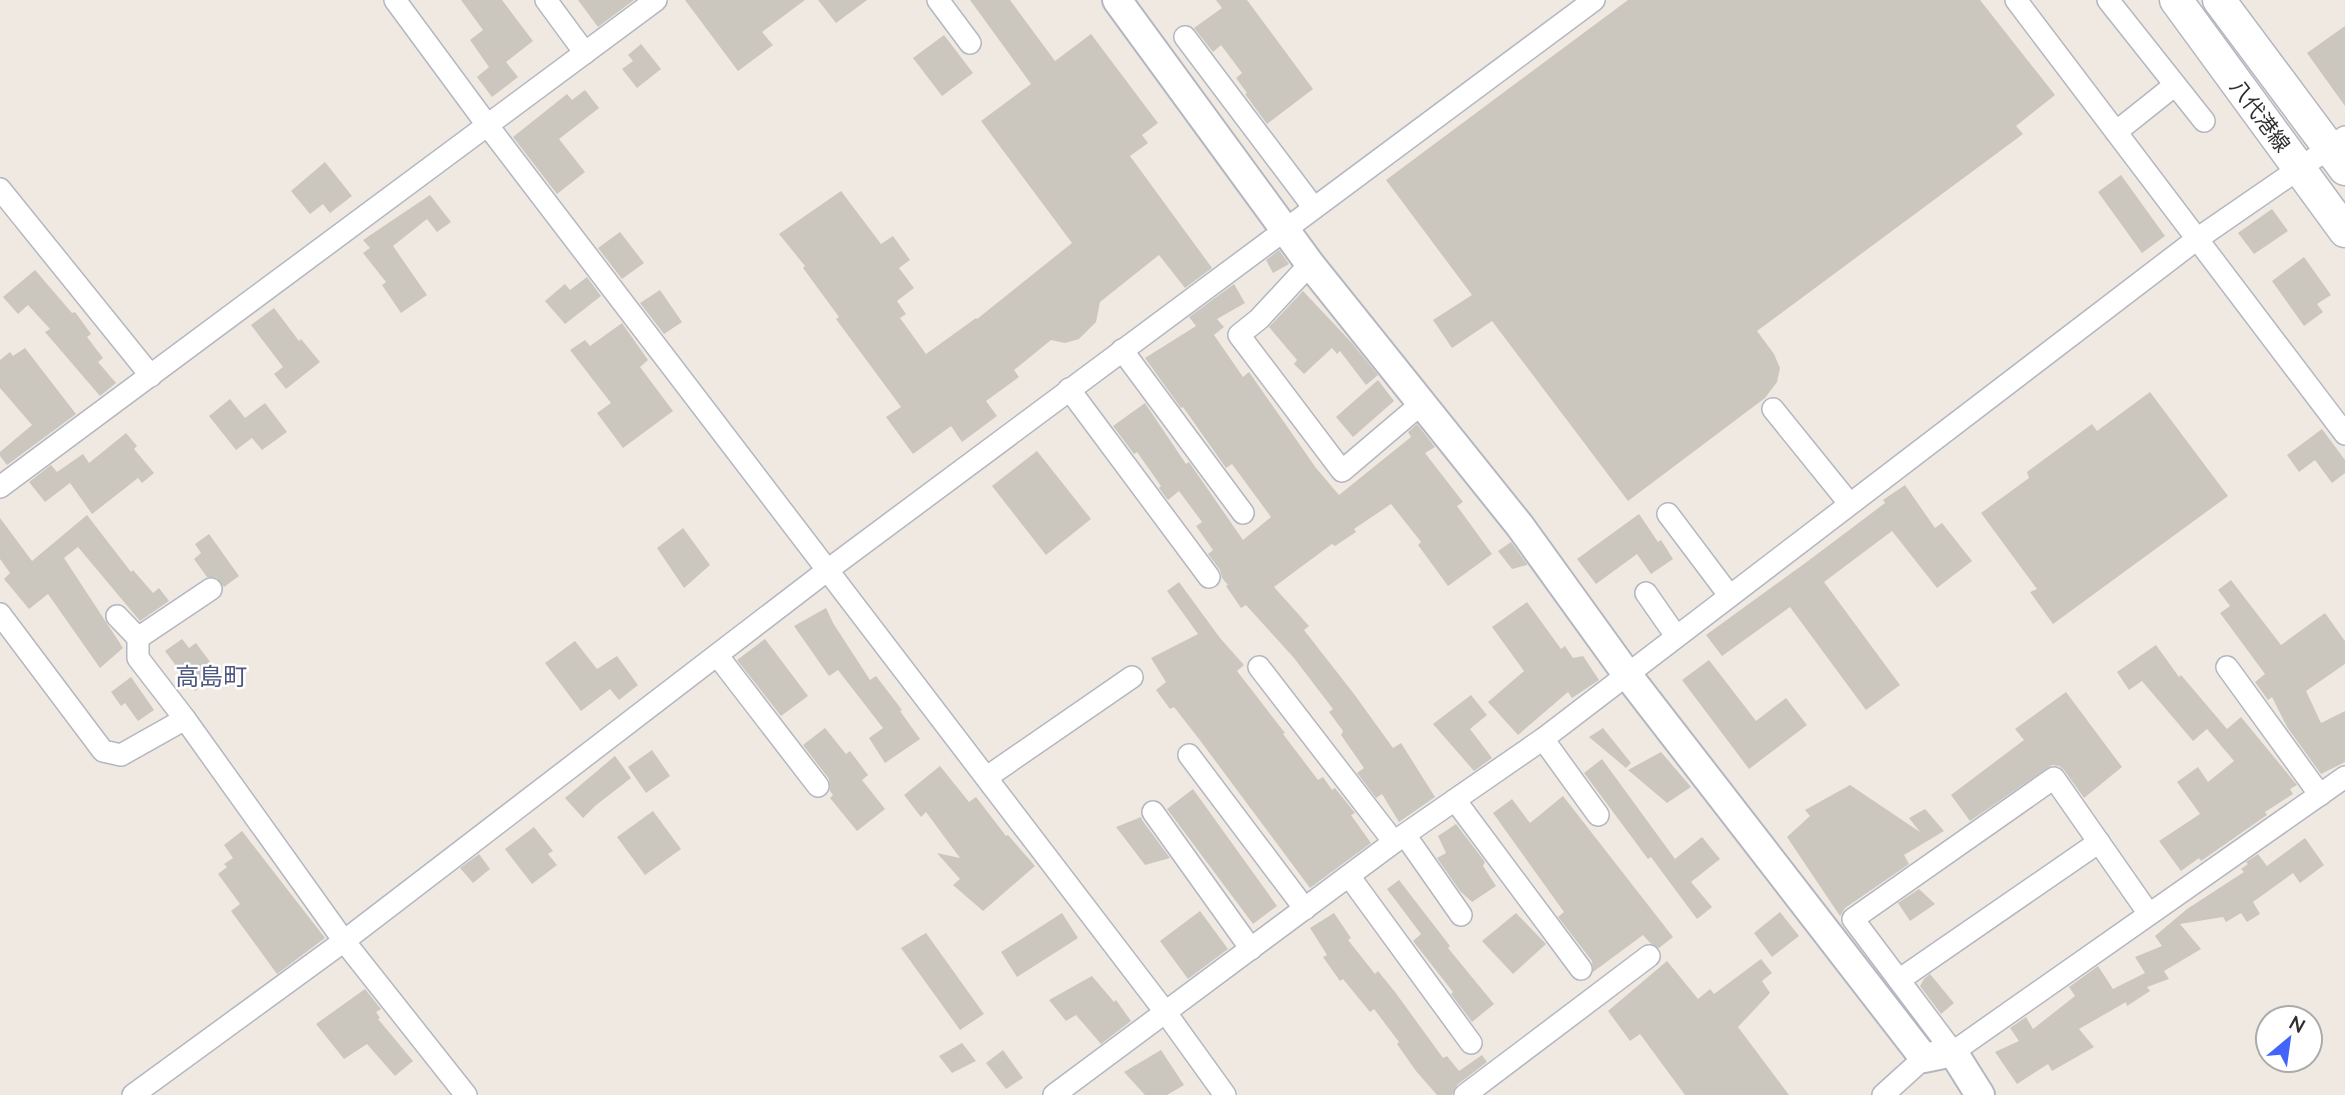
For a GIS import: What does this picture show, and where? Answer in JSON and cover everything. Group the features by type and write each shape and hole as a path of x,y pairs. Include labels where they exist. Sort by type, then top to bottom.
{"main road":[{"name":"八代港線","path":"2176,0 2345,231"},
{"name":"八代港線","path":"2219,0 2340,151"}],"street":[{"path":"395,0 488,126 1166,1013 1225,1095"},
{"path":"546,0 585,53"},
{"path":"0,486 656,0"},
{"path":"938,0 970,43"},
{"path":"1117,0 1284,230 1520,526 1626,673 1924,1058"},
{"path":"132,1095 344,941 828,569 1594,0"},
{"path":"2017,0 2345,434"},
{"path":"2108,0 2204,121"},
{"path":"1185,37 1314,208"},
{"path":"2116,132 2175,85"},
{"path":"1054,1095 1399,839 1543,739 2196,239 2300,167 2340,151"},
{"path":"0,189 151,376"},
{"path":"1310,264 1259,319 1239,335 1342,471 1421,404"},
{"path":"1122,350 1243,513"},
{"path":"1069,389 1209,577"},
{"path":"1773,409 1849,503"},
{"path":"1668,514 1729,595"},
{"path":"138,638 211,589"},
{"path":"1646,593 1676,636"},
{"path":"0,614 103,751 121,755 185,719"},
{"path":"117,616 138,638 138,658 344,941 466,1095"},
{"path":"717,654 818,786"},
{"path":"1259,667 1461,915"},
{"path":"2227,667 2320,795"},
{"path":"987,777 1132,677"},
{"path":"1543,739 1598,815"},
{"path":"1189,755 1305,909"},
{"path":"1883,1095 1924,1058 1953,1052 2345,777"},
{"path":"1980,1095 1953,1052 1853,919 2054,778 2149,914"},
{"path":"1455,800 1581,970"},
{"path":"1153,812 1251,949"},
{"path":"1899,980 2099,842"},
{"path":"1349,876 1471,1042"},
{"path":"1465,1095 1649,956"}],"building":[{"path":"461,0 502,0 533,41 506,62 518,77 492,97 477,77 489,67 470,40 483,30"},
{"path":"578,0 634,0 598,27"},
{"path":"685,0 805,0 762,32 773,45 738,71"},
{"path":"818,0 867,0 836,23"},
{"path":"970,0 1010,0 1055,61 1091,34 1158,123 1142,135 1148,143 1130,156 1212,268 1185,288 1159,255 1100,302 1096,322 1079,339 1065,343 1051,340 1014,370 1019,377 986,401 997,416 962,442 951,426 913,454 886,417 901,407 836,319 839,317 803,268 805,266 779,234 841,191 881,244 893,236 910,260 899,268 914,288 897,301 906,314 900,318 926,354 977,319 1072,243 981,121 1031,84"},
{"path":"1216,0 1247,0 1313,89 1267,124 1236,78 1242,73 1221,45 1213,52 1194,28 1222,8"},
{"path":"1628,0 1980,0 2055,95 2016,126 2023,134 1757,331 1774,354 1780,368 1777,382 1765,398 1628,501 1492,321 1452,348 1433,320 1472,295 1386,180"},
{"path":"2345,26 2345,106 2307,53"},
{"path":"944,35 973,73 942,96 913,58"},
{"path":"641,44 661,69 637,88 622,69 633,61 628,55"},
{"path":"585,90 599,108 559,139 585,172 557,194 513,137 567,94 572,100"},
{"path":"325,162 352,196 330,213 323,204 310,214 291,191"},
{"path":"2121,175 2165,236 2142,253 2098,192"},
{"path":"430,195 451,222 437,232 427,219 393,246 427,295 401,313 382,285 386,282 363,253 370,248 363,240"},
{"path":"2272,209 2288,231 2254,254 2238,233"},
{"path":"620,232 644,263 622,279 598,248"},
{"path":"1279,250 1289,264 1273,273 1266,260"},
{"path":"2304,257 2331,295 2317,304 2323,312 2304,326 2272,281"},
{"path":"35,270 72,313 75,312 91,334 87,337 103,358 98,362 116,383 100,396 45,332 50,329 28,305 18,314 3,297"},
{"path":"587,277 601,296 565,324 545,301 565,284 570,290"},
{"path":"1234,284 1245,303 1217,319 1224,327 1214,335 1243,377 1249,372 1316,468 1339,495 1411,437 1408,432 1417,424 1435,447 1425,453 1463,502 1457,506 1492,554 1448,586 1418,545 1421,542 1391,504 1354,529 1356,532 1335,546 1332,544 1274,587 1309,626 1304,630 1393,748 1401,743 1435,797 1399,822 1382,794 1376,798 1357,773 1364,768 1341,735 1343,731 1329,712 1333,709 1294,658 1246,605 1241,608 1226,586 1228,585 1220,570 1208,554 1213,550 1196,526 1202,522 1179,491 1168,500 1137,452 1134,454 1113,426 1145,403 1186,464 1189,462 1243,540 1271,517 1232,464 1226,468 1145,358 1196,326 1189,317"},
{"path":"660,290 682,322 664,334 640,303"},
{"path":"1303,291 1378,375 1366,385 1340,351 1337,354 1332,348 1304,374 1294,364 1297,360 1269,327"},
{"path":"274,308 299,341 301,339 320,362 286,389 274,374 283,367 251,325"},
{"path":"622,323 648,360 640,367 673,411 623,448 597,413 611,403 570,350 585,340 590,346"},
{"path":"25,348 76,414 7,465 0,452 32,425 0,388 0,360 10,352 13,356"},
{"path":"1378,380 1394,401 1353,437 1336,417"},
{"path":"2150,392 2228,496 2053,624 2030,592 2037,589 1981,513 2029,478 2027,472 2092,424 2097,431"},
{"path":"230,399 245,418 265,403 287,432 262,450 252,438 236,450 209,416"},
{"path":"2322,429 2345,460 2345,473 2332,483 2315,460 2299,472 2287,455"},
{"path":"126,433 137,446 134,449 154,473 142,483 138,478 92,514 70,483 45,502 29,482 51,465 57,472 83,454 89,463"},
{"path":"1037,451 1091,519 1046,555 992,486"},
{"path":"1905,485 1935,528 1942,523 1972,561 1937,588 1892,531 1824,582 1900,685 1866,710 1790,607 1722,656 1706,635 1885,503 1883,500"},
{"path":"1639,514 1673,559 1651,574 1637,554 1596,584 1577,559"},
{"path":"87,515 131,572 133,570 153,593 159,588 169,601 140,621 78,547 64,558 123,648 100,668 48,594 29,609 4,579 10,573 0,559 0,518 32,561"},
{"path":"683,528 710,565 684,588 657,548"},
{"path":"209,534 239,576 224,587 217,578 207,577 194,559 201,553 195,544"},
{"path":"1511,542 1527,565 1512,569 1498,551"},
{"path":"2231,580 2281,645 2325,613 2345,641 2345,664 2306,691 2321,723 2345,711 2345,762 2321,774 2287,727 2272,697 2268,700 2255,682 2265,674 2220,613 2230,606 2218,590"},
{"path":"1179,582 1220,638 1244,665 1237,671 1285,733 1283,734 1318,780 1323,777 1332,790 1335,788 1355,813 1351,815 1371,843 1310,888 1199,739 1174,707 1170,709 1156,690 1166,682 1151,658 1198,634 1167,591"},
{"path":"1527,602 1561,649 1565,646 1573,658 1583,656 1599,680 1572,698 1568,692 1518,735 1488,702 1524,671 1492,627"},
{"path":"826,608 870,680 876,676 920,739 885,763 869,738 883,728 838,670 829,676 794,626"},
{"path":"182,639 189,648 196,643 219,674 195,691 165,651"},
{"path":"765,639 808,696 781,716 737,660"},
{"path":"575,641 597,669 617,656 638,685 619,700 610,689 581,711 545,663"},
{"path":"2156,645 2179,677 2181,675 2227,729 2241,717 2297,785 2290,789 2293,794 2265,812 2267,815 2201,861 2199,858 2181,871 2159,841 2200,814 2177,782 2198,767 2208,782 2234,761 2207,729 2193,741 2142,681 2129,690 2117,672"},
{"path":"1709,660 1756,721 1786,698 1807,725 1749,769 1682,680"},
{"path":"131,677 154,710 138,721 125,703 121,706 111,692"},
{"path":"2066,692 2122,767 2084,798 2064,770 2052,765 1970,821 1951,795 2024,740 2015,729"},
{"path":"1471,695 1487,715 1470,729 1492,758 1474,771 1433,724"},
{"path":"825,728 846,754 850,751 868,775 862,780 885,809 857,831 830,798 833,795 829,779 803,745"},
{"path":"1603,728 1631,763 1626,768 1589,737"},
{"path":"652,750 670,776 646,793 628,767"},
{"path":"1661,752 1691,787 1667,803 1628,770"},
{"path":"615,756 631,778 583,818 565,798"},
{"path":"1602,759 1675,859 1702,837 1720,859 1691,882 1712,907 1697,919 1584,773"},
{"path":"940,766 969,802 976,797 1006,836 1008,835 1035,866 983,911 953,885 960,879 937,853 960,858 926,812 921,817 904,795"},
{"path":"1850,785 1920,832 1909,818 1925,809 1944,831 1904,855 1909,864 1845,908 1840,916 1787,837 1810,816 1805,810"},
{"path":"1193,789 1277,906 1253,924 1167,809"},
{"path":"1563,796 1673,937 1659,948 1643,935 1593,972 1592,961 1558,917 1564,912 1493,813 1512,799 1530,823"},
{"path":"653,811 681,849 645,875 617,837"},
{"path":"1141,817 1170,858 1145,865 1116,827"},
{"path":"1456,824 1485,862 1483,866 1496,886 1472,902 1460,891 1437,858 1446,853 1438,836"},
{"path":"534,827 553,851 548,854 557,865 532,884 505,849"},
{"path":"242,831 325,938 277,974 231,911 240,904 218,874 227,867 224,864 233,858 224,845"},
{"path":"2305,838 2324,865 2300,883 2293,873 2253,902 2260,914 2247,922 2241,913 2226,922 2223,917 2180,924 2201,949 2164,971 2169,979 2147,987 2150,991 2127,1006 2126,1002 2079,1029 2094,1047 2052,1071 2048,1064 2017,1084 1995,1052 2019,1041 2010,1028 2026,1017 2033,1029 2075,996 2069,987 2098,966 2113,989 2145,973 2135,957 2162,946 2155,936 2187,909 2244,872 2241,869 2248,864 2246,862 2258,854 2267,866"},
{"path":"479,854 490,869 473,883 460,868"},
{"path":"1399,880 1450,946 1448,948 1494,1004 1472,1022 1451,994 1453,992 1413,941 1421,934 1387,889"},
{"path":"1919,889 1935,904 1910,921 1898,903"},
{"path":"1200,911 1228,949 1188,979 1160,941"},
{"path":"1780,912 1799,936 1772,957 1754,933"},
{"path":"1062,913 1078,938 1017,977 1001,952"},
{"path":"1334,913 1351,938 1348,940 1375,974 1378,971 1395,992 1443,1058 1447,1056 1459,1071 1482,1055 1487,1062 1457,1085 1452,1095 1437,1095 1416,1071 1397,1044 1399,1042 1374,1009 1370,1012 1343,979 1340,981 1323,957 1327,955 1310,928"},
{"path":"1516,913 1546,944 1513,974 1482,941"},
{"path":"926,933 984,1014 960,1030 901,948"},
{"path":"1761,959 1772,973 1762,981 1770,993 1738,1027 1789,1095 1685,1095 1640,1034 1630,1041 1608,1011 1667,961 1698,999 1710,989 1714,994"},
{"path":"1930,974 1954,1003 1941,1014 1920,986"},
{"path":"1092,976 1114,1002 1116,1000 1131,1021 1101,1044 1076,1015 1066,1021 1049,1000"},
{"path":"365,989 381,1009 376,1012 380,1018 378,1019 413,1061 395,1076 367,1044 344,1059 316,1024"},
{"path":"962,1043 976,1061 952,1073 939,1056"},
{"path":"1003,1050 1023,1078 1006,1089 986,1063"},
{"path":"1161,1050 1184,1085 1167,1095 1145,1095 1124,1072"}],"district":[{"name":"高島町","path":"211,675"}]}
